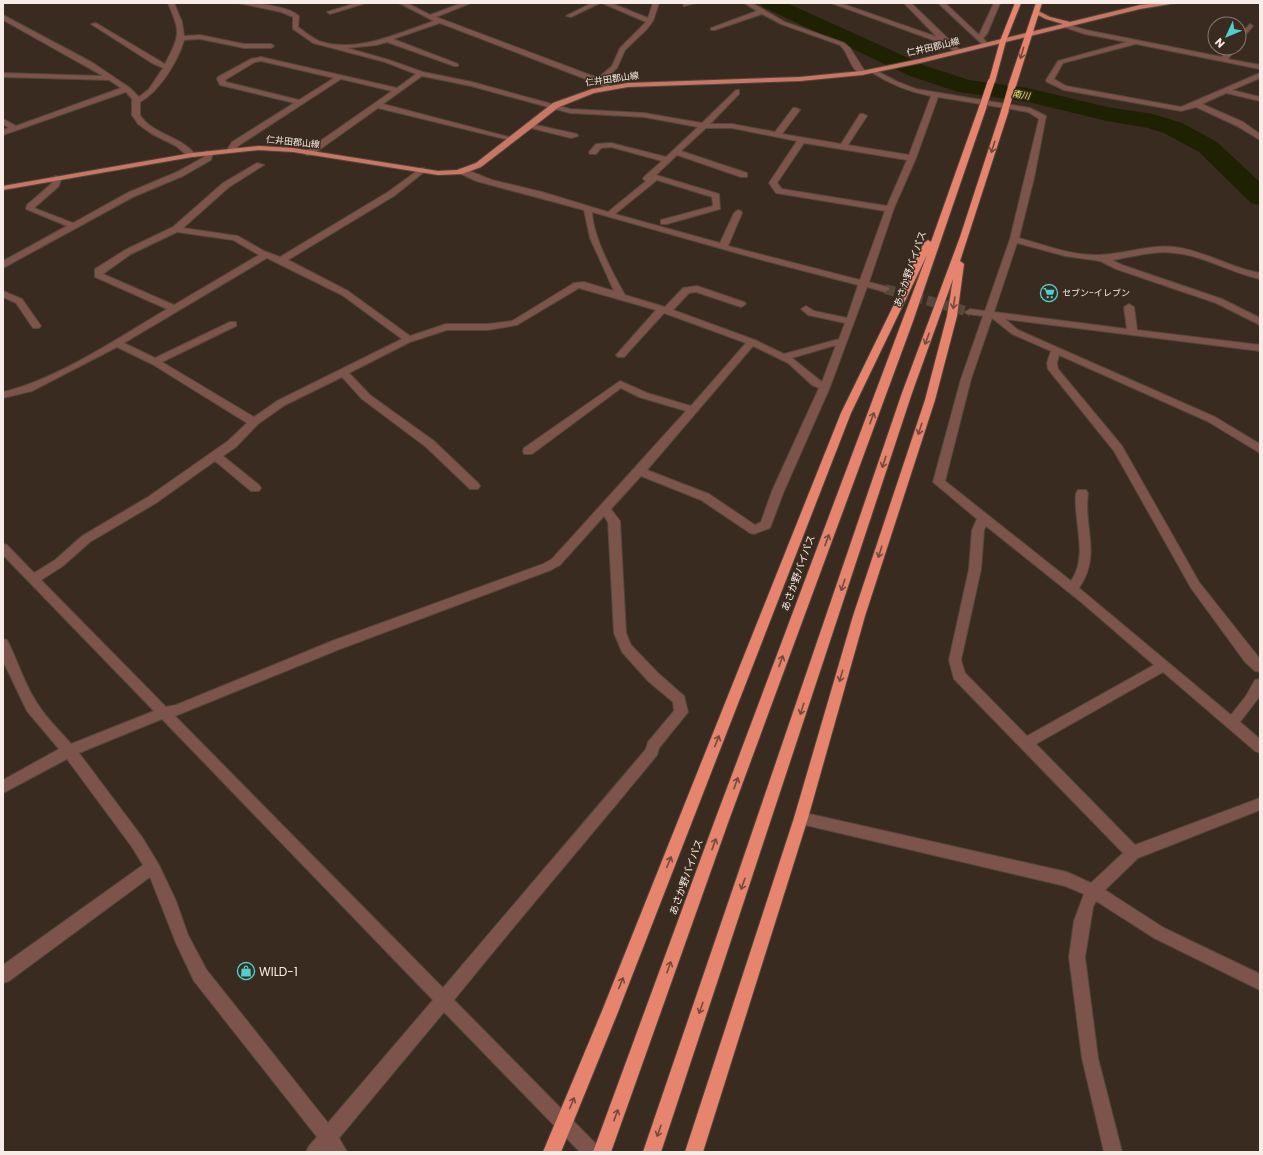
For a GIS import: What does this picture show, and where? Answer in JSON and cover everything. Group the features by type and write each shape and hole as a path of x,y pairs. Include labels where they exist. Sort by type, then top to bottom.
{"highway":[{"name":"あさか野バイパス","path":"602,1152 722,820 907,324 949,199 983,106 1003,41 1018,3"},
{"path":"652,1152 907,393 964,237 1027,36 1039,3"},
{"path":"552,1152 616,997 846,414 949,199"},
{"path":"694,1152 801,818 859,616 930,400 952,316 964,237"}],"main road":[{"name":"仁井田郡山線","path":"3,188 209,152 259,148 309,153 448,174 464,172 484,162 554,106 578,95 609,88 642,84 800,79 873,71 1027,36 1149,4 1173,3"},
{"path":"1036,12 1053,20 1070,25"}],"street":[{"path":"136,101 150,93 181,38 179,22 171,3"},
{"path":"241,3 257,8 288,12 296,16 295,28 312,41 387,61 421,74 472,84 576,112 644,115 704,126 732,126 802,140 912,158"},
{"path":"330,12 363,3"},
{"path":"402,3 430,18 599,81 609,88"},
{"path":"430,18 468,3"},
{"path":"569,16 597,3"},
{"path":"605,3 650,21"},
{"path":"599,81 615,67 622,49 645,28 650,21 656,3"},
{"path":"747,3 783,23 844,45 847,47 855,67 862,72"},
{"path":"834,3 945,42"},
{"path":"907,3 945,42 959,52"},
{"path":"942,3 986,45"},
{"path":"979,38 984,34 997,3"},
{"path":"713,29 762,12"},
{"path":"3,17 24,30 77,56 112,78 126,89 136,101 136,115 141,122 155,132 184,147 192,155"},
{"path":"338,48 377,43 440,21"},
{"path":"94,24 154,62 166,67"},
{"path":"1070,25 1085,32 1260,66"},
{"path":"1247,30 1250,26"},
{"path":"181,38 200,37 244,46 271,46"},
{"path":"386,39 456,65"},
{"path":"1137,42 1060,62 1049,79 1064,88 1173,108 1186,108 1260,75"},
{"path":"300,102 223,83 221,79 253,60 261,59 398,90"},
{"path":"873,71 908,89 935,95 1030,110 1043,118 1030,178 1014,239 992,316 966,379 938,478 939,482 983,519 1072,589 1260,747"},
{"path":"309,153 421,74"},
{"path":"3,75 112,78"},
{"path":"231,150 235,144 340,77"},
{"path":"3,133 126,89"},
{"path":"1225,91 1260,99"},
{"path":"648,183 646,180 704,126 736,92"},
{"path":"639,471 705,498 754,530 766,525 778,491 825,387 843,342 889,209 912,158 935,95"},
{"path":"1196,104 1240,124 1260,138"},
{"path":"376,105 513,139"},
{"path":"777,135 796,110"},
{"path":"844,146 863,116"},
{"path":"3,121 15,129"},
{"path":"530,125 574,136"},
{"path":"802,140 773,183 780,191 889,209"},
{"path":"593,152 599,146 611,145 668,160"},
{"path":"3,266 138,191 183,173 208,158 209,152"},
{"path":"675,152 744,175"},
{"path":"174,309 98,275 98,271 128,252 176,229 196,213 211,197 226,185 260,165"},
{"path":"281,260 391,194 421,170"},
{"path":"464,172 473,178 528,190 723,246 885,289"},
{"path":"610,214 656,177 716,196 717,207 664,222"},
{"path":"58,178 55,185 30,207 30,209 74,226"},
{"path":"588,208 587,218 606,266 622,297"},
{"path":"723,246 738,213"},
{"path":"176,229 235,238 266,255 281,260 345,293 405,336 407,340"},
{"path":"1014,239 1057,251 1102,258 1148,250 1177,251 1260,276"},
{"path":"3,395 19,392 43,383 117,343 266,255"},
{"path":"3,256 12,260"},
{"path":"1102,258 1119,267 1219,301 1260,322"},
{"path":"33,579 58,563 86,539 152,500 232,444 254,422 286,400 407,340 446,327 488,327 514,323 577,285 584,285 664,310 752,342 791,361 816,383 825,387"},
{"path":"621,355 664,310 686,290 696,289 741,304"},
{"path":"3,294 19,300 36,326"},
{"path":"1129,307 1132,332"},
{"path":"806,309 811,313 850,320"},
{"path":"970,312 992,316 1260,348"},
{"path":"992,316 1015,332 1211,419 1260,449"},
{"path":"155,362 234,324"},
{"path":"3,787 69,751 163,713 178,710 336,645 547,567 563,556 752,342"},
{"path":"783,357 836,342 843,342"},
{"path":"117,343 155,362 254,422"},
{"path":"1056,350 1052,363 1053,369 1118,449 1195,585 1250,658 1260,667"},
{"path":"343,372 366,397 430,444 474,486"},
{"path":"528,451 620,384 643,395 693,410"},
{"path":"215,455 255,488"},
{"path":"1072,589 1078,582 1085,565 1086,539 1080,509 1082,493"},
{"path":"315,1152 329,1138 542,880 561,861 652,751 653,746 680,712 679,700 653,677 626,648 620,633 614,522 605,509"},
{"path":"983,519 978,530 975,569 955,660 956,669 959,675 1133,853"},
{"path":"3,548 163,713 445,999 592,1152"},
{"path":"3,644 11,665 32,706 69,751 137,842 161,884 181,938 200,975 329,1138 338,1152"},
{"path":"1026,743 1164,665"},
{"path":"1232,723 1251,700 1260,684"},
{"path":"1113,1152 1090,1058 1077,957 1082,921 1093,891 1133,853 1260,804"},
{"path":"801,818 1056,875 1093,891 1159,933 1260,982"},
{"path":"3,975 152,868"}],"waterway":[{"name":"南川","path":"770,3 918,71 966,87 1028,95 1107,114 1153,121 1173,128 1194,138 1208,147 1260,197"}],"tunnel":[{"path":"885,289 970,312"}],"place":[{"name":"セブン-イレブン","path":"1049,293"},
{"name":"WILD-1","path":"246,971"}]}
